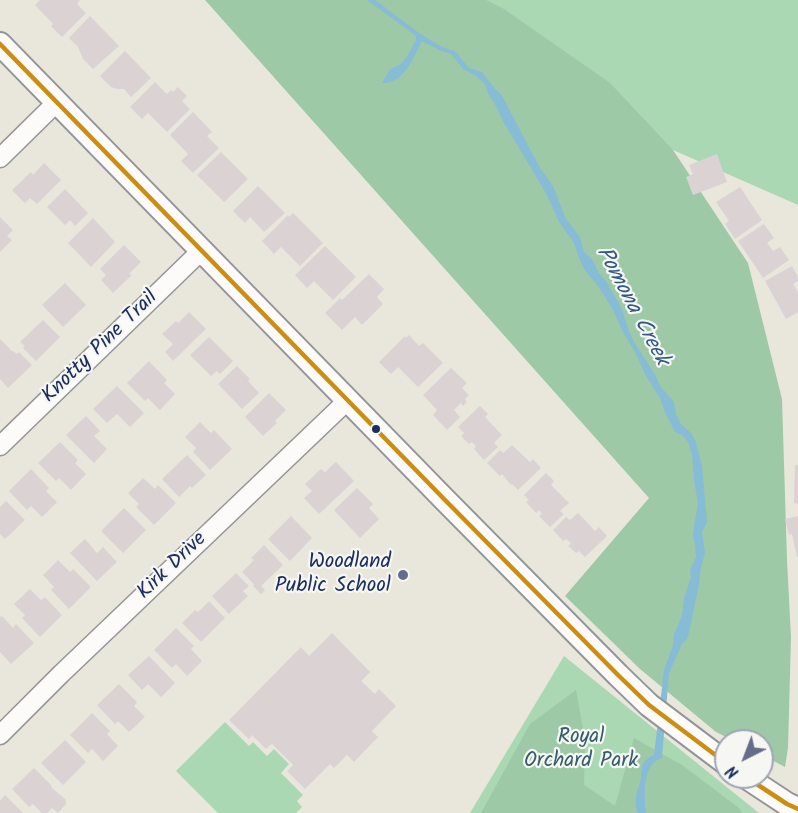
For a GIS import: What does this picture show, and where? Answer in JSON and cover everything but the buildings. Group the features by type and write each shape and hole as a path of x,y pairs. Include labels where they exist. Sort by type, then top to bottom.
{"street":[{"path":"0,44 648,705 714,754"},
{"path":"0,158 57,102"},
{"name":"Knotty Pine Trail","path":"0,446 202,250"},
{"name":"Kirk Drive","path":"0,735 348,400"},
{"path":"764,789 798,809"}],"green space":[{"path":"205,0 486,0 504,9 610,83 673,150 748,263 782,399 791,637 788,748 785,767 774,761 774,729 714,730 640,669 565,596 649,498"},
{"path":"381,0 798,0 798,205 673,150"},
{"name":"Royal Orchard Park","path":"564,656 714,777 714,789 729,789 759,813 470,813"},
{"name":"Royal Orchard Park","path":"576,690 585,740 584,785 615,806 634,738 682,765 739,808 742,813 481,813 530,724"},
{"path":"225,722 249,746 253,742 267,756 274,749 289,764 281,773 303,795 297,801 302,807 296,813 218,813 176,771"}],"water":[{"path":"367,0 375,0 419,33 442,47 455,51 469,68 482,72 501,94 540,168 553,186 566,219 580,237 584,252 592,259 621,307 634,342 660,386 674,402 681,424 695,440 702,465 707,522 702,532 705,552 687,639 682,644 669,673 662,758 655,761 648,773 645,790 646,813 638,813 636,804 641,770 646,759 654,755 664,670 673,645 674,634 682,616 684,598 691,577 690,570 696,557 693,535 698,504 692,454 688,442 682,435 675,432 660,398 646,376 612,308 584,269 574,243 559,222 547,195 489,96 485,84 463,69 451,54 422,41 402,75 390,82 382,83 390,69 400,65 406,58 416,36"}],"transit line":[{"path":"0,44 618,675 649,705 714,754"},
{"path":"764,789 798,809"}],"place":[{"name":"Woodland Public School","path":"403,575"}],"water label":[{"name":"Pomona Creek","path":"631,307"}]}
